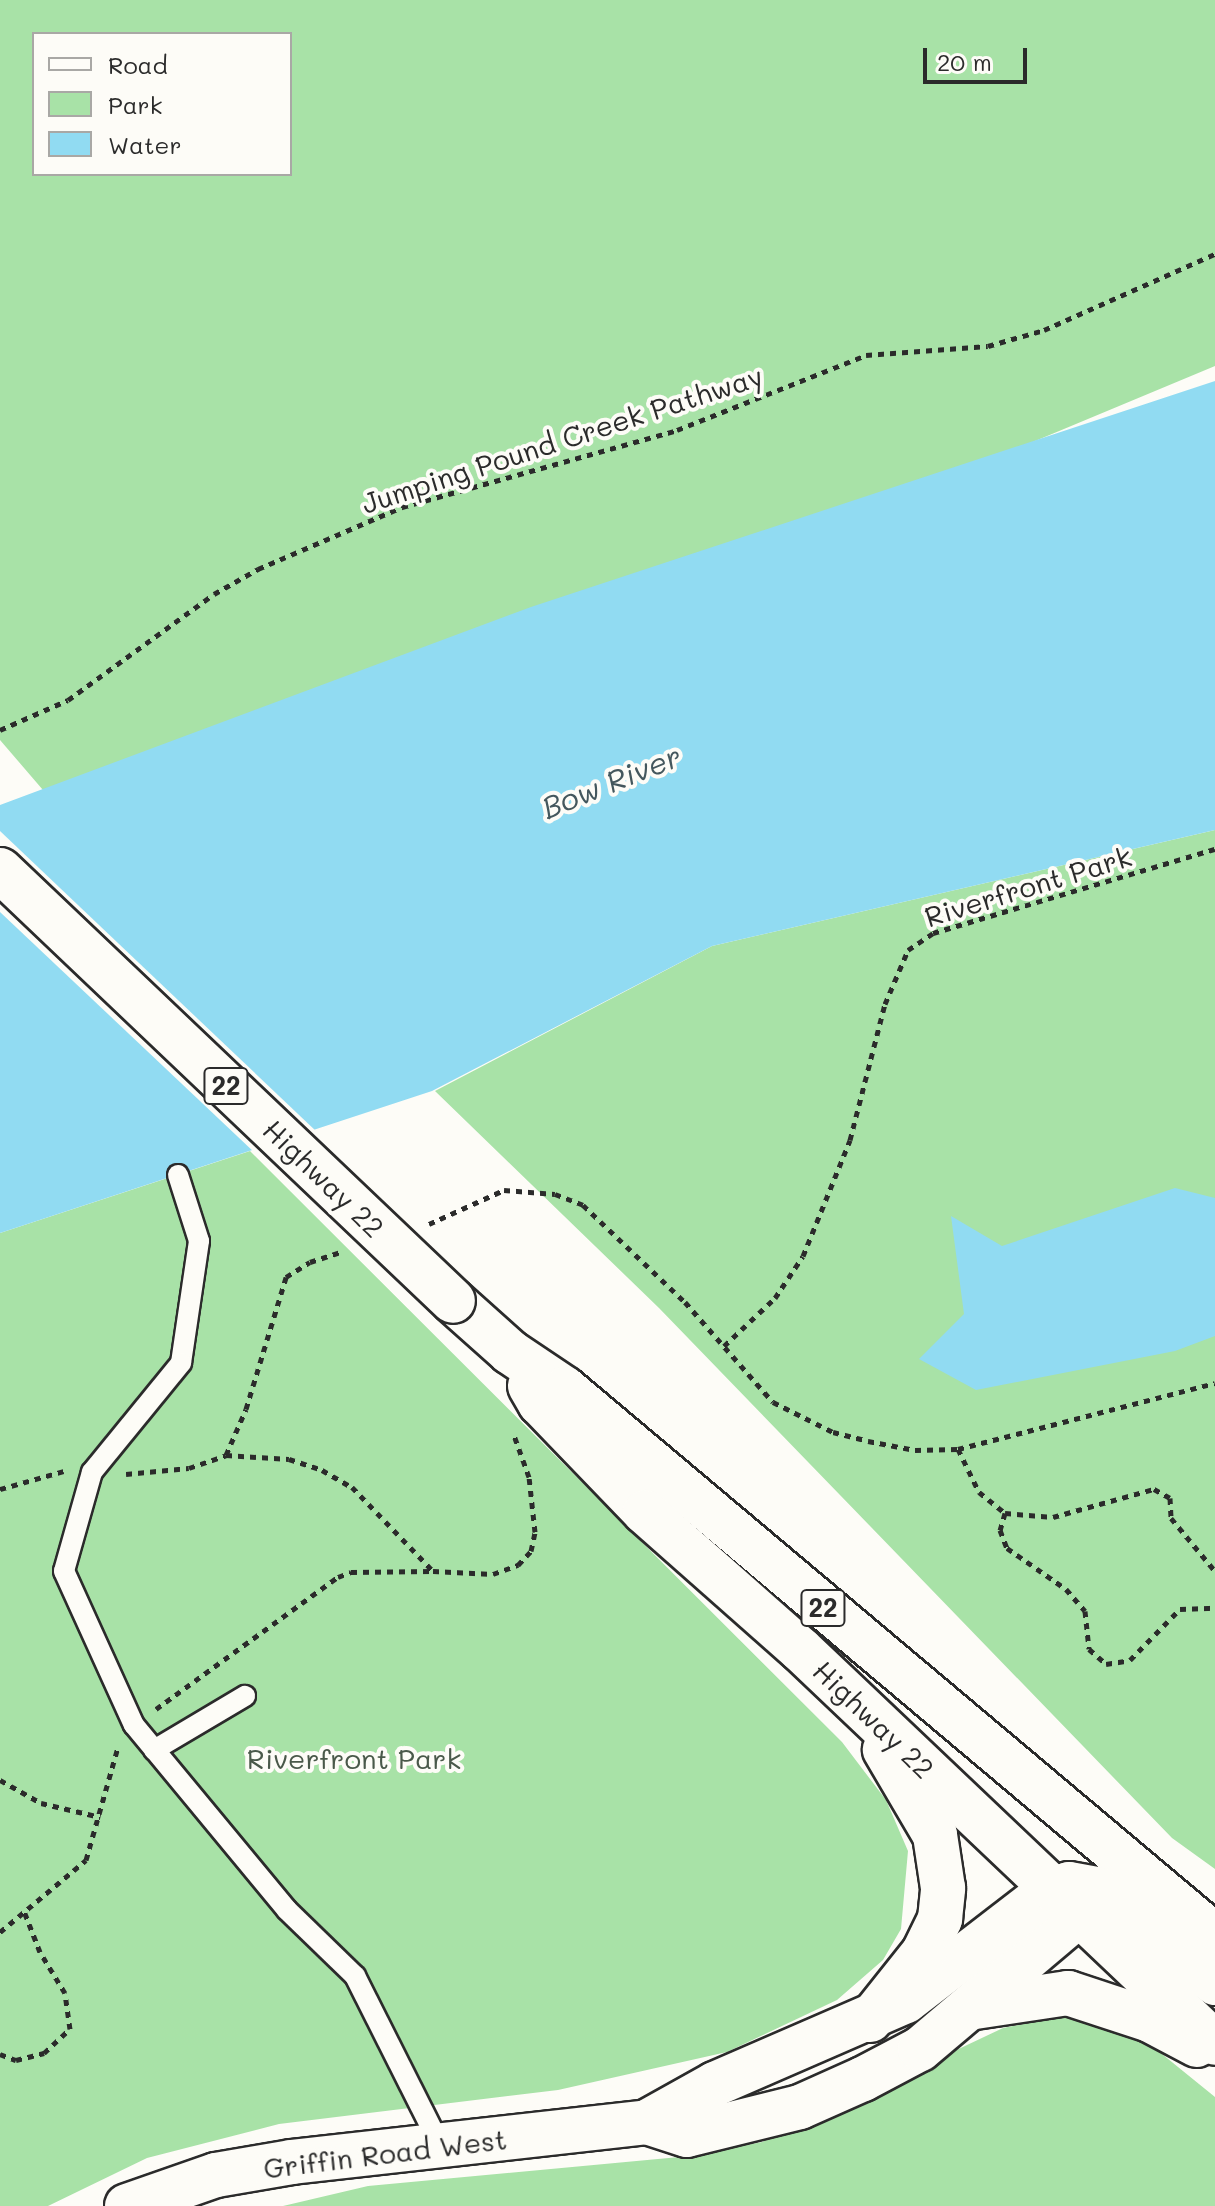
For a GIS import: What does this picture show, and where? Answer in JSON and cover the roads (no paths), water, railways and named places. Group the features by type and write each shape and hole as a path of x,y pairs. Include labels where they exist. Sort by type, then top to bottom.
{"main road":[{"name":"Highway 22","path":"0,870 510,1352 565,1389 1052,1802 1215,1936"},
{"name":"Highway 22","path":"510,1352 540,1403 645,1512 859,1707 1076,1898 1215,2043"},
{"path":"859,1707 935,1835 943,1888 940,1919 924,1952 870,2020"},
{"path":"1052,1802 1095,1864 1076,1898 1215,1983"},
{"name":"Griffin Road West","path":"647,2122 687,2135 800,2107 920,2049 975,2007 1076,1898"},
{"name":"Griffin Road West","path":"127,2206 216,2175 440,2145 647,2122 715,2084 870,2020 1076,1898"},
{"path":"975,2007 1068,1993 1150,2020 1215,2055"}],"lane":[{"path":"178,1175 199,1241 181,1363 92,1472 64,1571 134,1725 287,1910 355,1976 440,2145"},
{"path":"154,1750 245,1696"}],"water":[{"name":"Bow River","path":"1215,381 1215,830 712,946 432,1091 0,1233 0,805 531,607"},
{"path":"1175,1188 1215,1198 1215,1336 1175,1351 976,1390 919,1359 964,1314 951,1216 1002,1246"}],"park label":[{"name":"Riverfront Park","path":"354,1758"}]}
